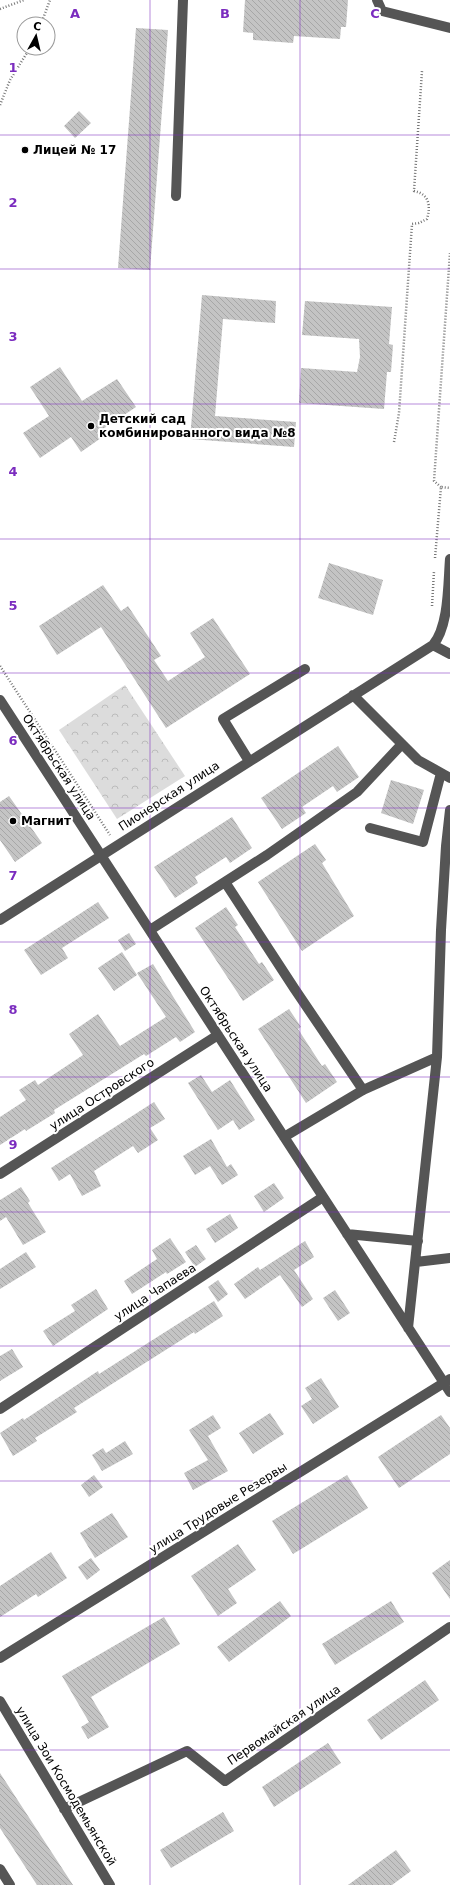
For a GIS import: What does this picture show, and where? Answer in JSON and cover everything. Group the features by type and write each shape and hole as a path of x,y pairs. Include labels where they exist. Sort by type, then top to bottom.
{"street":[{"path":"176,196 183,0"},
{"path":"377,0 382,11 450,28"},
{"path":"450,559 444,619 439,638 433,645 450,654"},
{"name":"Пионерская улица","path":"0,920 433,645"},
{"path":"249,761 223,718 305,669"},
{"path":"353,695 418,760 446,776 423,842 370,828"},
{"name":"Октябрьская улица","path":"0,700 408,1328 447,1381 450,1392"},
{"path":"150,930 225,882 357,792 402,744"},
{"path":"408,1328 437,1057 441,930 446,846 450,810"},
{"path":"225,882 294,988 364,1090"},
{"name":"улица Островского","path":"0,1174 218,1035"},
{"path":"284,1137 364,1090 437,1057"},
{"name":"улица Чапаева","path":"0,1409 323,1197"},
{"path":"347,1234 418,1241"},
{"path":"416,1262 450,1258"},
{"name":"улица Трудовые Резервы","path":"0,1658 447,1381"},
{"name":"Первомайская улица","path":"64,1809 187,1751 225,1781 450,1627"},
{"name":"улица Зои Космодемьянской","path":"0,1701 110,1885"},
{"path":"0,1869 10,1885"}],"path":[{"path":"0,9 24,0"},
{"path":"44,16 50,0"},
{"path":"0,105 10,80 25,56"},
{"path":"394,442 399,413 412,224 419,223 427,219 429,211 427,198 421,193 414,191 422,70"},
{"path":"450,253 434,481 441,487 450,488"},
{"path":"432,613 441,487"},
{"path":"0,666 110,834 116,846"},
{"path":"110,834 116,830"}],"green space":[{"path":"125,685 185,776 117,819 59,730"}],"building":[{"path":"245,0 348,0 346,27 341,27 340,39 294,36 293,43 253,40 253,33 243,32"},
{"path":"136,28 168,30 150,270 118,268"},
{"path":"79,111 91,123 75,138 64,126"},
{"path":"202,295 276,301 275,323 223,319 215,416 296,422 294,447 190,439"},
{"path":"305,301 392,307 389,344 393,345 391,372 387,372 384,409 299,403 301,368 357,372 360,357 359,339 302,335"},
{"path":"60,367 82,401 117,379 136,407 97,433 101,438 81,452 71,437 40,458 23,433 49,416 30,387"},
{"path":"329,563 383,580 373,615 318,598"},
{"path":"103,585 121,611 128,606 161,656 154,660 168,681 205,657 190,633 213,618 250,674 166,728 101,627 57,655 39,626"},
{"path":"338,746 359,777 337,792 333,786 302,807 306,813 282,829 261,798"},
{"path":"391,780 424,790 413,824 381,813"},
{"name":"Магнит","path":"9,796 42,843 15,862 0,840 0,802"},
{"path":"232,817 252,848 230,863 226,857 195,877 198,883 175,898 154,867"},
{"path":"315,844 326,860 322,863 354,916 302,951 258,882"},
{"path":"98,902 109,918 62,948 68,958 41,975 24,950"},
{"path":"226,907 238,925 235,927 259,964 262,962 274,980 243,1001 195,928"},
{"path":"129,933 136,944 125,951 118,940"},
{"path":"122,952 137,975 114,991 98,968"},
{"path":"153,964 195,1032 180,1042 176,1037 146,1056 144,1054 54,1110 55,1113 26,1131 25,1129 0,1145 0,1117 26,1100 19,1090 35,1080 38,1085 83,1055 69,1034 98,1014 120,1046 166,1017 137,973"},
{"path":"289,1009 301,1027 298,1029 322,1066 325,1064 337,1082 306,1103 258,1029"},
{"path":"201,1075 212,1092 230,1080 255,1120 239,1130 233,1120 218,1130 188,1083"},
{"path":"154,1102 165,1119 150,1128 158,1140 138,1153 133,1146 94,1171 101,1186 82,1196 70,1174 59,1181 51,1168"},
{"path":"211,1139 227,1167 231,1164 238,1175 222,1185 210,1166 195,1175 183,1156"},
{"path":"274,1183 284,1198 264,1212 254,1196"},
{"path":"21,1187 30,1201 28,1203 46,1232 23,1245 6,1217 0,1221 0,1200"},
{"path":"230,1214 238,1228 215,1243 206,1229"},
{"path":"170,1238 186,1262 167,1274 166,1272 132,1294 124,1281 157,1259 152,1250"},
{"path":"305,1241 314,1257 294,1270 313,1299 302,1307 280,1275 245,1299 234,1284 258,1267 260,1270"},
{"path":"196,1245 206,1259 195,1267 185,1252"},
{"path":"26,1252 36,1267 0,1289 0,1269"},
{"path":"218,1280 228,1294 218,1302 208,1287"},
{"path":"96,1289 108,1309 53,1346 43,1331 75,1311 71,1305"},
{"path":"335,1290 350,1313 338,1321 323,1298"},
{"path":"214,1301 223,1316 195,1334 194,1332 74,1408 77,1412 35,1438 37,1441 13,1456 0,1433 23,1418 24,1420 98,1371 99,1374"},
{"path":"12,1349 23,1367 0,1381 0,1356"},
{"path":"321,1378 339,1407 313,1424 301,1406 312,1399 305,1388"},
{"path":"270,1413 284,1434 253,1454 239,1433"},
{"path":"213,1415 221,1428 208,1436 228,1471 193,1490 184,1473 208,1460 189,1430"},
{"path":"441,1415 450,1428 450,1454 399,1488 378,1457"},
{"path":"125,1441 133,1454 102,1471 92,1455 103,1448 106,1453"},
{"path":"94,1475 103,1487 89,1497 81,1485"},
{"path":"347,1475 368,1508 293,1554 272,1521"},
{"path":"112,1513 128,1537 95,1558 80,1533"},
{"path":"238,1544 256,1570 228,1589 237,1603 218,1616 191,1576"},
{"path":"51,1552 67,1578 38,1597 36,1594 0,1617 0,1586"},
{"path":"91,1558 100,1570 87,1580 78,1567"},
{"path":"450,1560 450,1599 432,1573"},
{"path":"280,1601 291,1616 229,1662 217,1647"},
{"path":"391,1601 404,1622 335,1665 322,1644"},
{"path":"164,1617 180,1644 91,1697 109,1727 88,1739 81,1727 89,1722 62,1676"},
{"path":"425,1680 439,1700 381,1740 367,1720"},
{"path":"328,1743 341,1763 274,1807 262,1787"},
{"path":"0,1773 73,1885 37,1885 0,1828"},
{"path":"223,1812 234,1831 171,1868 160,1850"},
{"path":"396,1850 411,1871 392,1885 348,1885"}],"place":[{"name":"Лицей № 17","path":"25,150"},
{"name":"Детский сад комбинированного вида №8","path":"91,426"},
{"name":"Магнит","path":"13,821"}]}
